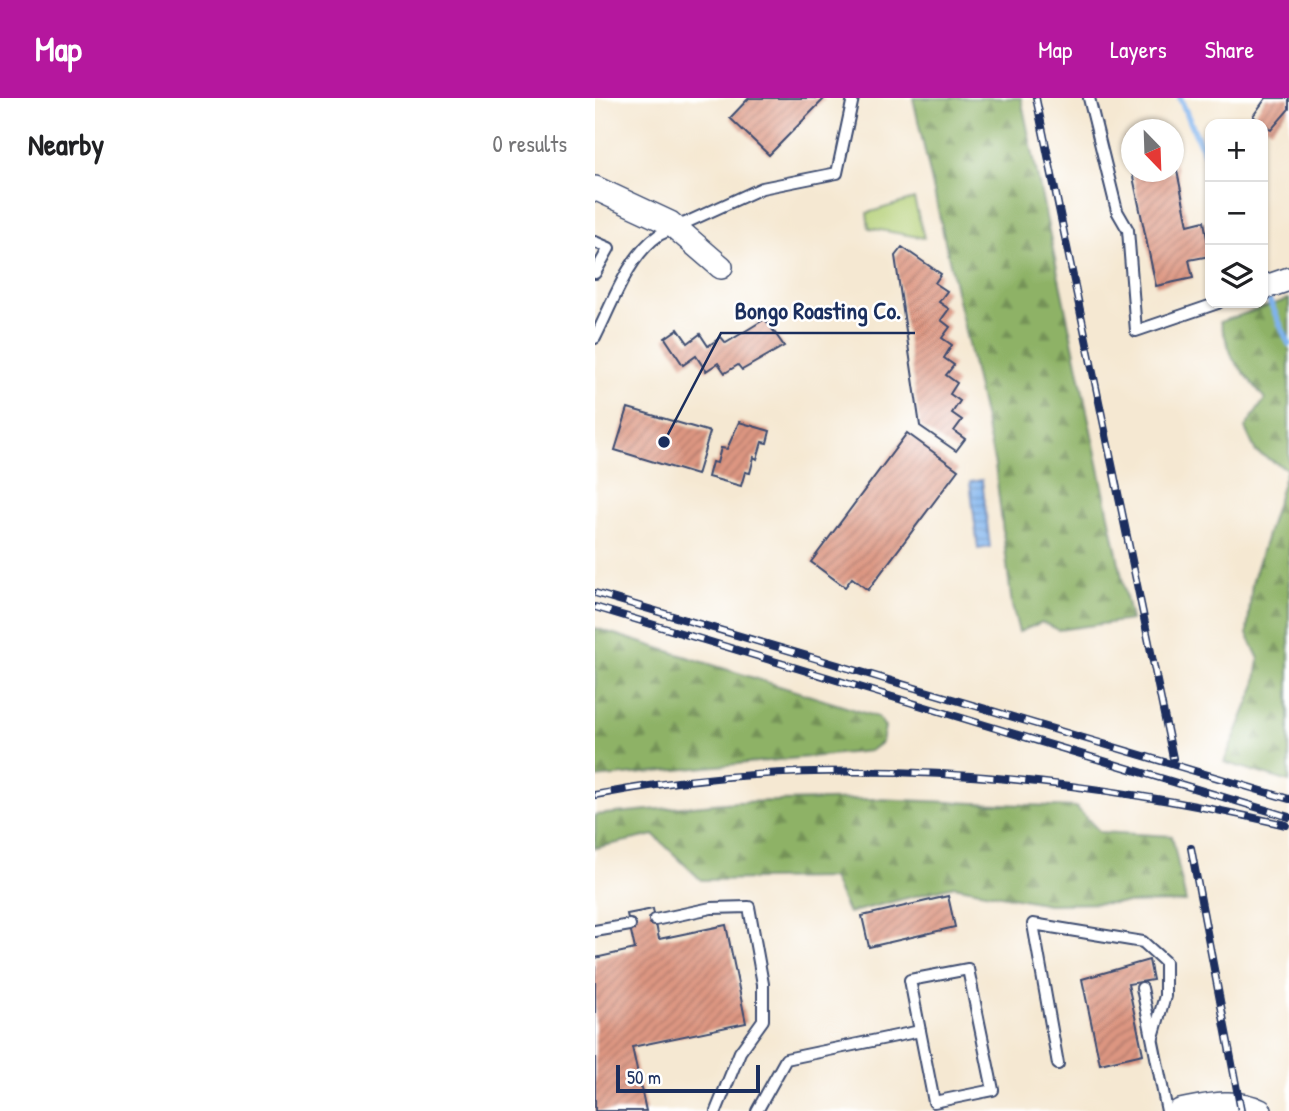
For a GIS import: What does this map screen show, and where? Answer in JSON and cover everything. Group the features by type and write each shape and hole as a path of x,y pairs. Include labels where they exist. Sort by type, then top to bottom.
{"street":[{"path":"595,188 676,227 721,267"},
{"path":"1180,1111 1219,1103 1250,1109"}],"lane":[{"path":"595,338 649,242 762,188 837,173 853,98"},
{"path":"1089,98 1117,211 1128,230 1136,331 1205,307"},
{"path":"595,242 609,248 595,273"},
{"path":"655,920 711,908 749,907 763,984 763,1020 740,1052 716,1111"},
{"path":"1058,1064 1033,924 1143,942 1165,962 1165,996 1153,1037"},
{"path":"595,931 630,925"},
{"path":"968,969 993,1090 934,1102 920,1031 910,980 968,969"},
{"path":"1142,988 1167,1111"},
{"path":"757,1111 786,1059 920,1031"}],"green space":[{"path":"913,98 1021,98 1131,620 1058,630 1042,622 1019,632 1012,606 995,465"},
{"path":"914,199 924,238 869,228 867,213"},
{"path":"1289,299 1289,782 1224,762 1255,687 1259,659 1247,634 1252,584 1287,469 1256,452 1245,428 1265,399 1233,359 1220,322"},
{"path":"595,628 878,717 885,727 882,742 870,751 595,778"},
{"path":"875,799 1076,807 1100,832 1172,836 1186,902 1048,904 954,886 848,913 832,878 701,880 654,835 595,848 595,815 736,802"}],"water":[{"path":"982,480 990,547 978,549 970,482"}],"building":[{"path":"749,98 825,98 769,155 730,118"},
{"path":"1266,98 1289,98 1289,109 1271,130 1268,128 1268,119 1257,119 1253,116"},
{"path":"1134,182 1179,182 1188,225 1204,221 1205,257 1189,260 1193,278 1156,286"},
{"path":"902,247 941,274 935,283 947,291 939,302 949,309 941,320 950,327 942,338 952,345 944,358 954,365 946,375 957,383 950,394 960,401 952,413 962,420 954,431 965,439 956,451 920,426 895,256"},
{"path":"765,319 784,346 742,370 738,365 725,373 718,363 706,371 696,356 683,365 665,338 678,329 688,343 700,334 708,346 721,337 726,343"},
{"path":"628,408 710,432 697,475 615,450"},
{"path":"739,422 770,431 767,443 762,442 757,459 754,457 750,473 745,472 741,486 708,477 712,462 717,463 721,448 727,449"},
{"path":"907,433 958,470 868,590 852,578 845,587 811,562"},
{"path":"948,896 955,927 869,947 862,916"},
{"path":"653,909 659,939 726,925 746,1023 632,1047 646,1111 595,1111 595,958 635,949 627,914"},
{"path":"1149,960 1153,980 1128,984 1143,1054 1100,1064 1082,979"}],"waterway":[{"path":"1180,98 1205,156"},
{"path":"1268,298 1289,344"}],"railway":[{"path":"1036,98 1173,758"},
{"path":"595,593 1289,799"},
{"path":"595,607 1289,817"},
{"path":"595,795 681,782 768,774 855,771 942,774 1115,792 1286,825"},
{"path":"1191,848 1241,1111"}],"place":[{"name":"Bongo Roasting Co.","path":"664,442"}]}
